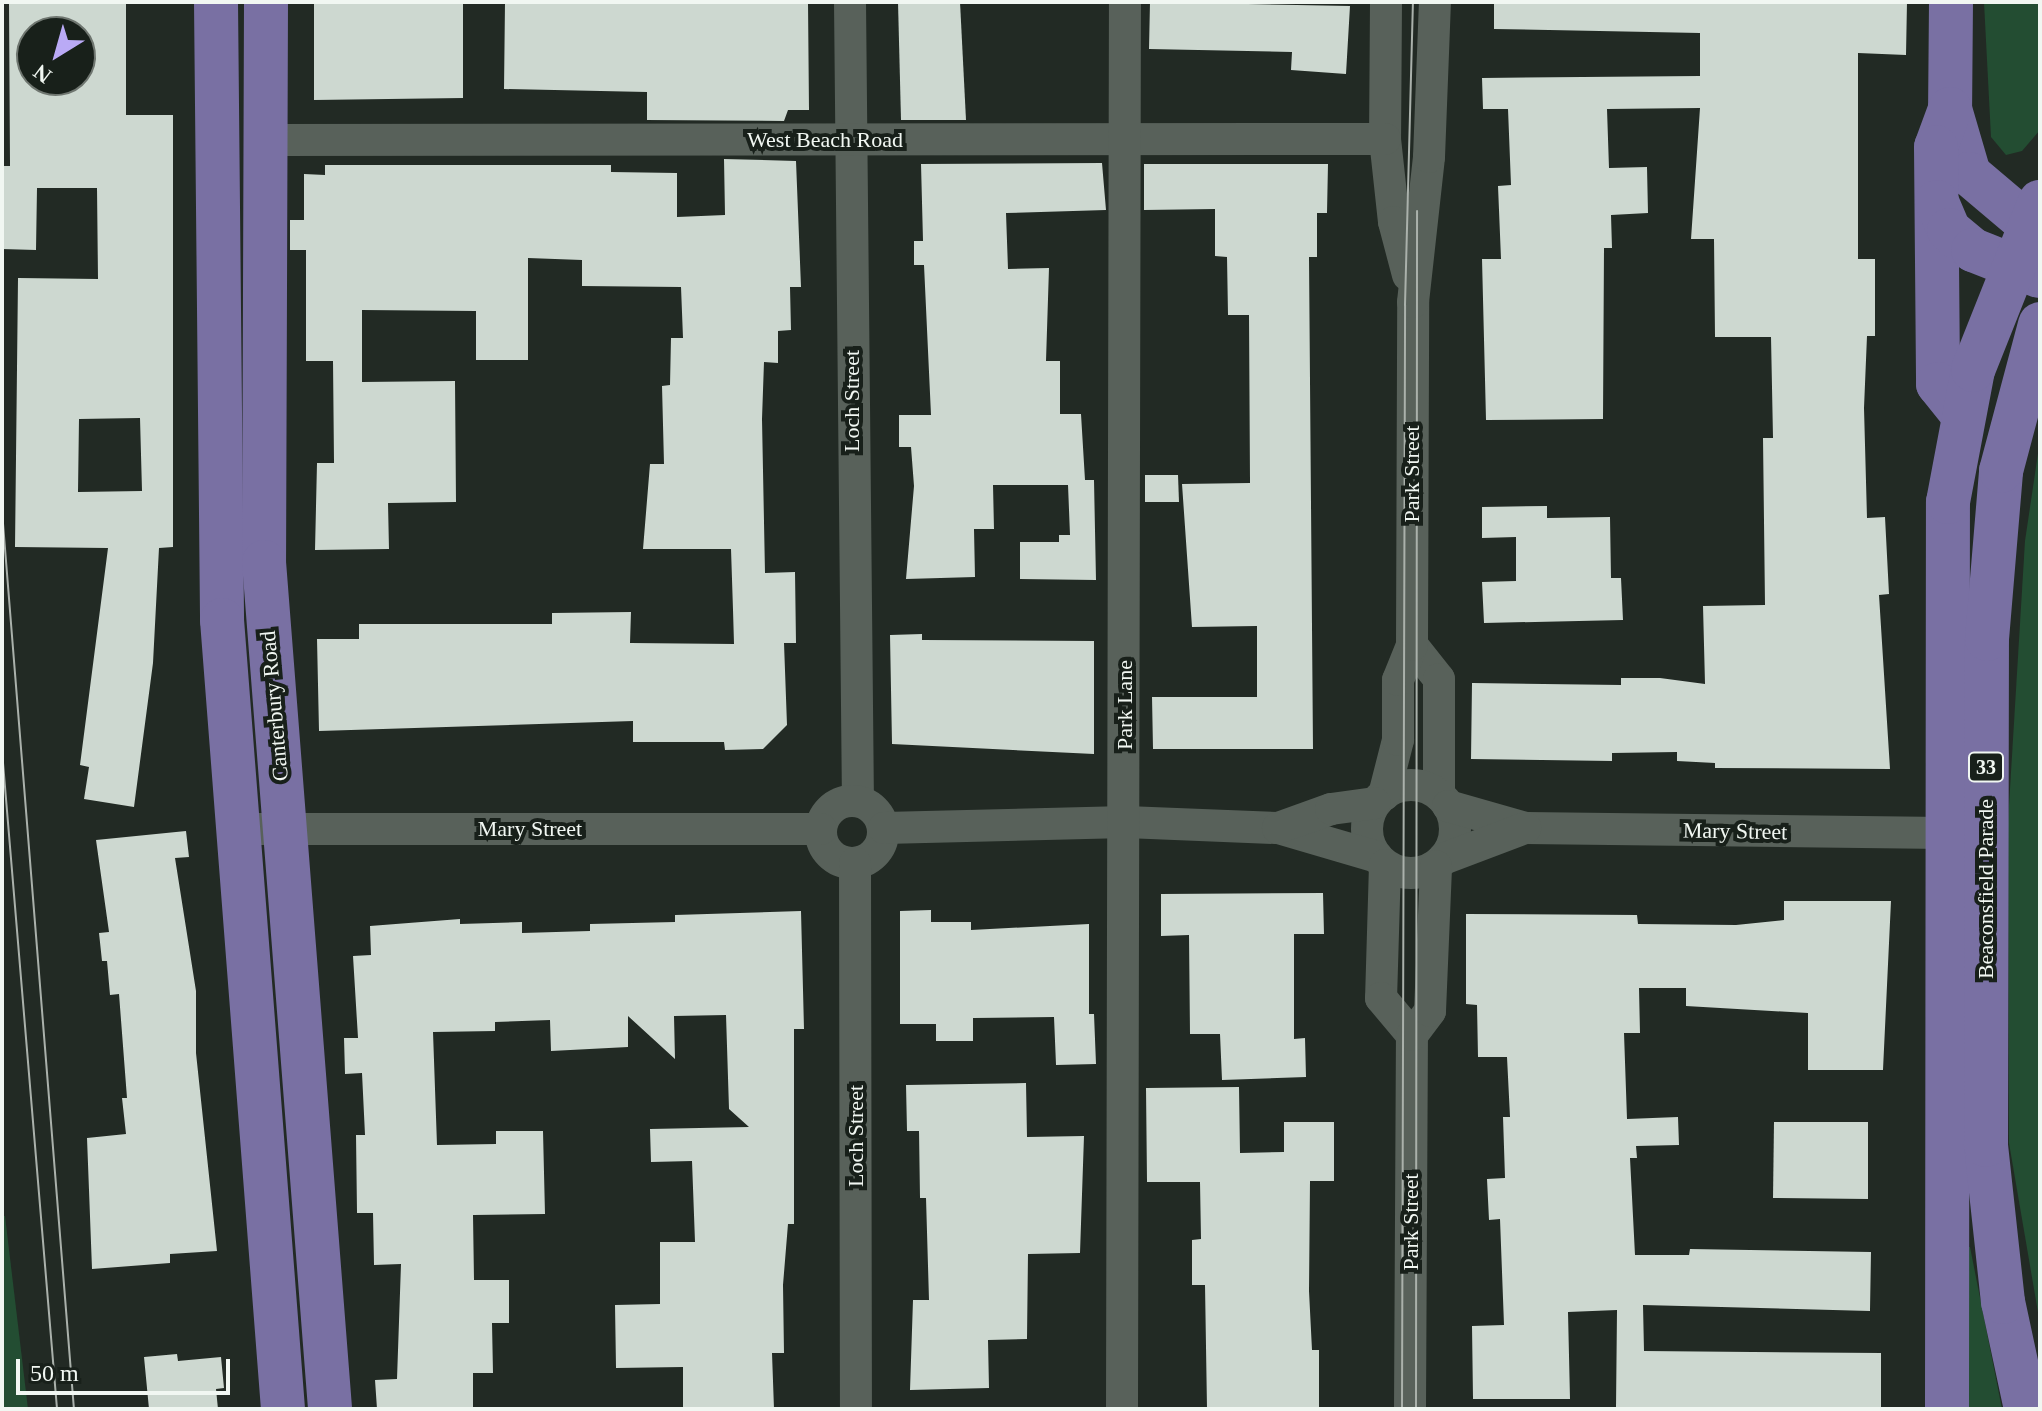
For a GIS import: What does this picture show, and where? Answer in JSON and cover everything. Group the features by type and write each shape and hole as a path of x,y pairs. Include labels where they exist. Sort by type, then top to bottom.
{"main road":[{"name":"Canterbury Road","path":"216,2 222,620 283,1409"},
{"name":"Canterbury Road","path":"266,2 264,562 330,1409"},
{"name":"Beaconsfield Parade","path":"1947,1409 1944,833 1948,502 1962,414 2026,272 2037,220 1972,179 1950,109 1951,2"},
{"name":"Beaconsfield Parade","path":"1950,109 1936,147 1938,384 1962,414"},
{"name":"Beaconsfield Parade","path":"1937,202 1958,239 2026,272"},
{"name":"Beaconsfield Parade","path":"2026,1409 2005,1316 1986,1145 1987,639 2001,471 2040,324"}],"street":[{"name":"Loch Street","path":"850,2 858,801"},
{"name":"Park Lane","path":"1122,1409 1126,822 1122,139 1125,2"},
{"name":"Park Street","path":"1386,2 1385,139 1394,222 1413,302"},
{"name":"Park Street","path":"1380,799 1398,740 1398,680 1412,645 1413,302 1429,157 1435,2"},
{"name":"West Beach Road","path":"266,140 1385,139"},
{"path":"884,828 1126,822 1278,828 1411,873 1440,862 1455,833 1443,800 1439,679 1412,645"},
{"path":"1278,828 1331,809 1380,799 1414,785 1443,800"},
{"path":"1380,799 1367,831 1381,861 1381,998 1412,1035"},
{"name":"Mary Street","path":"1443,800 1525,828 1944,833"},
{"path":"858,801 875,810 884,828 880,848 855,863 827,851 821,829 837,804 858,801"},
{"name":"Mary Street","path":"1440,862 1525,828"},
{"name":"Mary Street","path":"239,829 821,829"},
{"name":"Park Street","path":"1410,1409 1412,1035 1430,1011 1440,862"},
{"name":"Loch Street","path":"855,863 856,1409"}],"green space":[{"path":"1984,2 2040,2 2040,130 2022,151 2006,155 1991,137"},
{"path":"2040,440 2040,1324 2009,1143 2008,822 2025,541"},
{"path":"2,1216 5,1216 28,1409 2,1409"},
{"path":"1959,1246 1970,1247 2002,1409 1962,1409"}],"building":[{"path":"9,2 126,2 126,115 173,115 173,547 159,548 153,663 134,807 84,799 89,767 80,765 108,548 15,547 18,278 98,279 97,188 37,188 36,250 2,249 3,166 10,166","holes":["140,418 142,491 78,492 79,419"]},
{"path":"314,2 463,2 463,98 314,100"},
{"path":"505,2 808,2 809,110 788,110 784,121 647,120 647,92 504,89"},
{"path":"898,2 960,2 966,120 901,120"},
{"path":"1150,2 1350,6 1346,74 1291,70 1292,52 1149,49"},
{"path":"1494,2 1907,2 1906,55 1858,53 1858,259 1875,259 1875,336 1867,336 1864,408 1867,518 1885,517 1889,594 1879,595 1890,769 1715,768 1715,763 1677,761 1677,752 1612,753 1612,761 1471,759 1472,683 1621,685 1621,678 1660,678 1705,684 1703,606 1765,605 1763,438 1773,438 1771,337 1715,337 1714,239 1691,239 1700,108 1607,109 1609,168 1647,167 1648,213 1611,215 1612,248 1604,248 1603,419 1486,420 1482,259 1501,259 1498,186 1511,185 1508,109 1483,109 1482,78 1700,76 1700,33 1494,29"},
{"path":"724,159 796,161 801,287 790,287 791,330 778,331 778,363 764,362 762,419 765,573 795,572 796,643 784,643 787,725 763,749 725,750 724,742 633,742 633,721 319,731 317,639 359,639 359,624 552,624 552,613 631,612 630,643 734,644 731,549 643,549 650,464 664,464 662,386 670,385 671,338 683,338 681,287 582,286 582,260 528,258 528,360 476,360 476,311 362,310 362,382 455,381 456,502 388,503 389,549 315,550 317,463 334,463 333,361 306,361 306,250 290,250 290,220 304,220 304,174 325,175 325,165 611,165 611,172 677,173 677,217 725,215"},
{"path":"1102,163 1106,210 1006,213 1008,269 1049,268 1046,361 1060,361 1060,414 1081,414 1085,480 1094,480 1096,580 1020,579 1020,542 1059,542 1059,535 1070,535 1068,485 993,485 994,529 974,529 975,577 906,579 914,486 911,447 899,447 899,415 931,415 924,265 914,265 914,241 923,241 921,164"},
{"path":"1144,164 1328,164 1327,213 1317,213 1317,257 1309,257 1313,749 1153,749 1152,697 1257,697 1257,626 1192,627 1182,484 1250,483 1249,315 1228,315 1227,257 1215,256 1215,209 1144,210"},
{"path":"1145,475 1178,475 1179,502 1145,502"},
{"path":"1547,506 1547,518 1610,517 1611,578 1621,578 1623,620 1484,623 1482,582 1516,581 1516,537 1482,538 1482,507"},
{"path":"922,634 922,640 1094,641 1094,754 892,744 890,635"},
{"path":"186,831 189,857 175,858 196,991 196,1053 217,1251 170,1254 170,1263 92,1269 87,1138 126,1134 122,1098 127,1098 119,994 110,995 107,961 102,961 99,933 109,932 96,840"},
{"path":"1323,893 1324,934 1294,934 1294,1039 1305,1038 1306,1077 1222,1080 1220,1034 1190,1034 1189,935 1161,936 1161,894"},
{"path":"1784,901 1891,901 1883,1070 1808,1070 1808,1013 1686,1006 1686,988 1639,988 1640,1033 1624,1033 1627,1119 1678,1117 1679,1145 1636,1146 1637,1158 1630,1158 1635,1255 1689,1255 1690,1249 1871,1252 1870,1311 1643,1305 1644,1351 1881,1353 1881,1409 1616,1407 1617,1310 1568,1312 1570,1399 1473,1399 1472,1326 1504,1325 1500,1219 1489,1220 1487,1179 1505,1178 1503,1117 1510,1117 1507,1057 1478,1057 1477,1005 1466,1004 1466,914 1637,915 1638,924 1736,925 1784,920"},
{"path":"931,910 931,922 971,922 971,930 1089,924 1089,1014 1094,1014 1096,1064 1056,1065 1054,1017 973,1018 973,1041 936,1041 936,1024 900,1024 900,911"},
{"path":"801,911 804,1029 794,1029 794,1224 788,1224 783,1285 784,1353 772,1353 774,1409 683,1409 683,1367 616,1368 615,1305 660,1304 660,1242 695,1242 692,1161 651,1162 650,1129 749,1127 729,1109 726,1015 674,1016 675,1059 628,1016 628,1047 551,1051 550,1020 495,1022 495,1031 433,1032 437,1145 496,1144 496,1131 543,1131 545,1214 473,1215 474,1280 509,1280 509,1323 492,1323 493,1373 473,1373 473,1409 377,1409 375,1380 397,1379 401,1264 374,1265 373,1213 357,1213 356,1135 365,1135 362,1073 345,1074 344,1038 358,1038 353,956 371,955 370,926 460,919 460,924 522,922 522,933 590,931 590,924 675,922 675,915"},
{"path":"1026,1083 1027,1137 1084,1136 1080,1253 1028,1254 1027,1339 988,1340 989,1388 910,1390 913,1300 929,1300 926,1198 920,1198 919,1131 907,1131 906,1085"},
{"path":"1239,1087 1240,1153 1284,1152 1284,1122 1334,1122 1334,1181 1310,1181 1309,1291 1312,1350 1319,1350 1319,1409 1207,1409 1205,1285 1192,1285 1192,1240 1201,1239 1200,1182 1147,1182 1146,1088"},
{"path":"1774,1122 1868,1122 1868,1199 1773,1198"},
{"path":"177,1354 178,1361 221,1357 224,1388 216,1389 218,1409 149,1409 144,1357"}],"tram line":[{"path":"1402,1409 1405,305 1413,2"},
{"path":"1416,1409 1417,211"},
{"path":"2,511 74,1409"},
{"path":"2,751 57,1409"}]}
